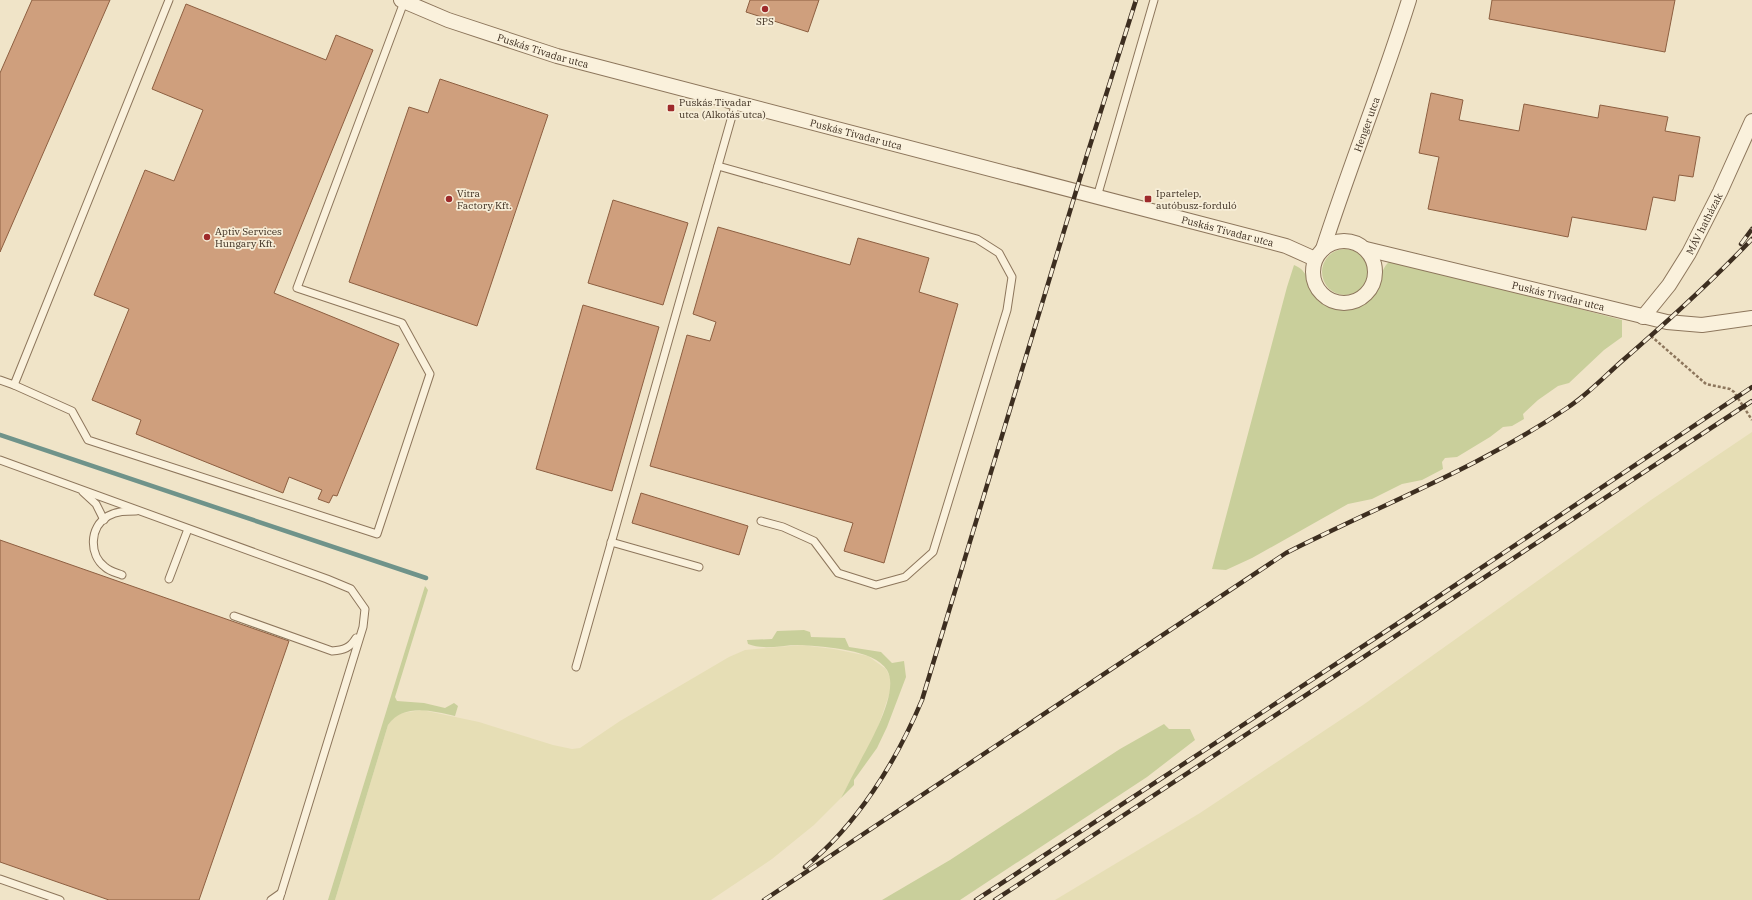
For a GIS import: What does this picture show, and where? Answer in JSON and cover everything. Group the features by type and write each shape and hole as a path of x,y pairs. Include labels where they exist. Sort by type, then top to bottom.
{"street":[{"name":"Henger utca","path":"1319,254 1391,58 1409,0"},
{"name":"Puskás Tivadar utca","path":"402,1 448,20 557,56 1319,254 1327,245 1341,241 1352,242 1366,249 1643,317 1702,325 1752,318"},
{"name":"MÁV hatházak","path":"1643,317 1669,285 1689,253 1720,192 1752,122"},
{"path":"1319,254 1313,274 1320,292 1331,301 1347,303 1362,298 1374,282 1376,266 1366,249"}],"lane":[{"path":"14,385 169,0"},
{"path":"1096,196 1154,0"},
{"path":"0,380 72,411 88,440 377,534 430,374 402,323 297,288 402,1"},
{"path":"576,667 736,102"},
{"path":"718,166 977,239 999,253 1012,277 1008,310 933,552 905,577 876,585 838,573 814,541 783,527 761,521"},
{"path":"0,460 351,589 365,609 363,627 280,897 271,900"},
{"path":"80,489 96,504 104,520"},
{"path":"122,575 106,569 97,560 93,550 94,536 99,524 108,516 122,511 140,511"},
{"path":"169,580 188,529"},
{"path":"611,542 699,568"},
{"path":"234,616 332,651 343,650 352,645 363,627"},
{"path":"0,879 60,900"}],"path":[{"path":"1651,336 1706,384 1730,389 1734,392 1752,420"}],"shaded area":[{"path":"1752,432 1752,900 1055,900 1200,813 1363,705 1651,500"},
{"path":"801,645 834,649 868,656 886,669 890,677 891,689 876,733 841,798 814,825 772,859 711,900 335,900 388,725 394,717 402,713 422,710 479,722 553,745 572,749 580,748 620,721 729,657 745,650"}],"green space":[{"path":"1345,249 1358,253 1364,259 1368,272 1364,285 1358,291 1345,295 1332,291 1326,285 1322,272 1326,259 1332,253"},
{"path":"1389,262 1441,273 1622,320 1622,337 1604,350 1569,383 1558,386 1538,400 1523,414 1524,419 1512,426 1503,427 1490,437 1457,457 1445,458 1442,462 1443,469 1422,480 1402,484 1372,499 1348,504 1252,558 1226,570 1212,569 1294,265 1302,270 1312,289 1320,299 1333,306 1347,308 1361,305 1372,297 1378,286 1383,270"},
{"path":"425,586 428,590 395,697 397,701 424,703 445,708 454,703 458,706 455,716 419,710 410,711 395,718 388,725 335,900 328,900"},
{"path":"804,630 810,632 811,637 845,638 849,647 881,652 892,663 904,661 906,677 887,727 877,748 854,780 854,785 841,798 880,721 886,706 890,680 887,670 881,663 860,653 836,648 802,645 761,647 748,644 747,640 772,639 777,631"},
{"path":"1164,724 1169,729 1190,729 1195,740 1147,777 960,900 882,900 950,860 1120,749"}],"building":[{"path":"32,0 110,0 0,252 0,73"},
{"path":"750,0 819,0 808,32 746,12"},
{"path":"1492,0 1675,0 1665,52 1489,19"},
{"name":"Aptiv Services Hungary Kft.","path":"186,4 326,60 336,35 373,50 274,293 399,344 337,496 333,495 329,503 318,499 322,490 289,477 283,493 136,434 141,420 92,400 129,309 94,295 145,170 174,181 203,110 152,89"},
{"name":"Vitra Factory Kft.","path":"440,79 548,115 477,326 349,282 409,107 428,113"},
{"path":"1431,93 1463,100 1459,120 1519,131 1524,104 1598,118 1600,105 1668,117 1665,131 1700,137 1693,177 1679,175 1675,201 1653,197 1646,230 1572,217 1568,237 1428,209 1439,157 1419,153"},
{"path":"613,200 688,223 663,305 588,283"},
{"path":"718,227 850,265 858,238 929,258 919,292 958,304 884,563 844,551 853,523 650,466 687,335 710,341 716,322 693,314"},
{"path":"583,305 659,327 612,491 536,469"},
{"path":"641,493 748,526 739,555 632,523"},
{"path":"0,540 289,641 199,900 109,900 0,862"}],"waterway":[{"path":"0,435 426,578"}],"railway":[{"path":"805,867 842,832 873,791 900,746 922,700 1087,155 1136,0"},
{"path":"1741,244 1752,229"},
{"path":"764,900 1286,553 1464,468 1534,429 1567,408 1588,392 1672,317 1721,271 1752,239"},
{"path":"976,900 1409,616 1752,387"},
{"path":"995,900 1752,401"}],"place":[{"name":"SPS","path":"765,9"},
{"name":"Puskás Tivadar utca (Alkotás utca)","path":"671,108"},
{"name":"Vitra Factory Kft.","path":"449,199"},
{"name":"Ipartelep, autóbusz-forduló","path":"1148,199"},
{"name":"Aptiv Services Hungary Kft.","path":"207,237"}]}
